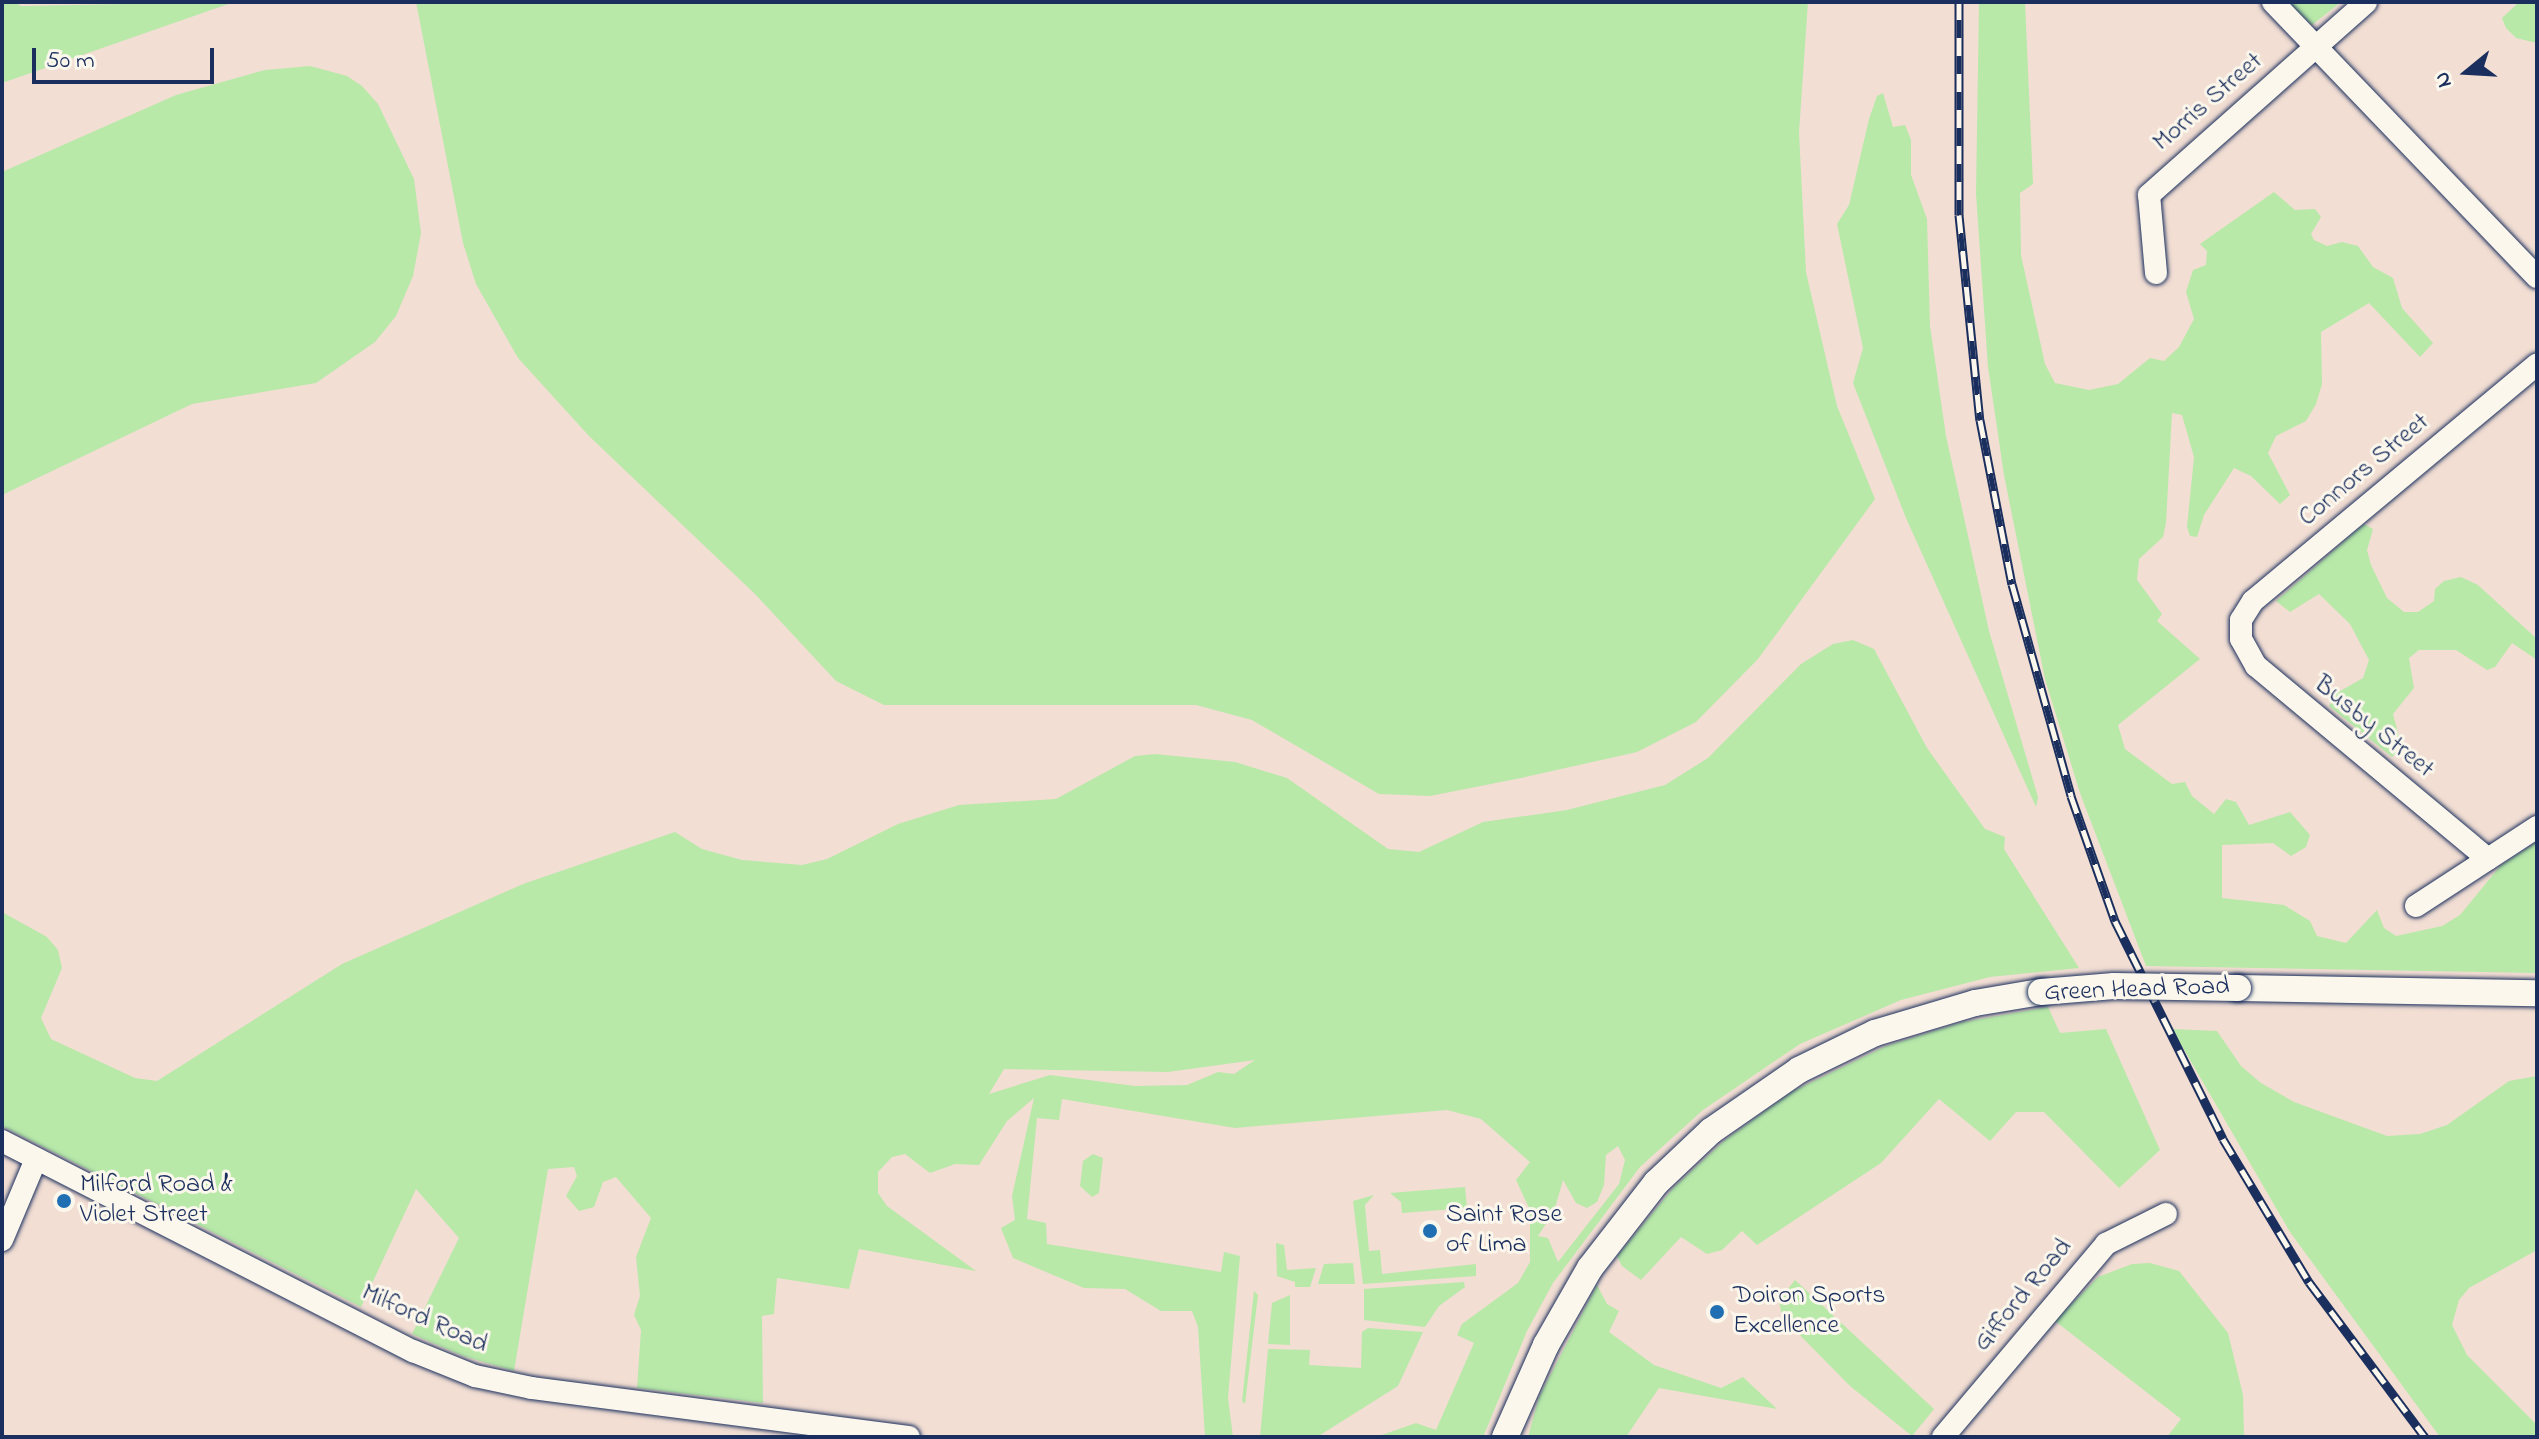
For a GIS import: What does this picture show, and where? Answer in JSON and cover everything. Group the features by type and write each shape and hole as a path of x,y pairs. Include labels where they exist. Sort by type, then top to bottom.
{"street":[{"path":"2273,2 2313,48 2537,277"},
{"name":"Morris Street","path":"2156,273 2149,195 2366,2"},
{"name":"Connors Street","path":"2240,629 2253,601 2537,364"},
{"name":"Busby Street","path":"2240,629 2246,652 2270,680 2488,859"},
{"path":"2416,906 2537,827"},
{"name":"Green Head Road","path":"1505,1437 1546,1345 1590,1268 1656,1183 1711,1131 1799,1070 1875,1033 1975,1003 2041,992 2114,986 2537,993"},
{"name":"Milford Road","path":"2,1141 413,1351 475,1376 532,1388 909,1437"},
{"path":"2,1240 36,1159"},
{"name":"Gifford Road","path":"1943,1437 2106,1244 2166,1214"}],"green space":[{"path":"14,2 21,6 234,2 2,83 2,3"},
{"path":"416,2 1808,2 1799,132 1806,272 1837,406 1875,499 1758,659 1696,722 1637,752 1521,778 1430,796 1379,794 1252,720 1196,705 884,705 836,681 755,594 589,436 518,358 476,284 463,243"},
{"path":"1979,2 2025,2 2033,184 2020,193 2021,255 2045,364 2055,383 2089,390 2118,384 2150,358 2164,361 2179,347 2194,319 2186,292 2193,270 2206,265 2207,251 2200,244 2274,192 2295,210 2315,209 2321,217 2311,234 2314,240 2327,246 2342,242 2358,246 2373,267 2393,278 2402,308 2433,343 2420,357 2369,303 2321,332 2322,384 2316,404 2306,421 2276,436 2268,453 2290,495 2280,504 2251,476 2234,468 2204,515 2197,537 2190,536 2187,527 2194,457 2182,415 2172,413 2166,523 2163,537 2139,559 2137,580 2162,614 2157,621 2200,659 2118,725 2125,749 2172,784 2185,782 2192,796 2214,814 2226,799 2236,802 2249,825 2290,812 2310,835 2306,847 2291,856 2273,843 2222,845 2222,898 2284,905 2310,921 2317,936 2346,943 2377,910 2384,928 2396,936 2442,926 2460,915 2501,865 2537,842 2537,973 2146,966 2080,793 2045,679 2004,475 1988,367 1976,194"},
{"path":"2286,2 2341,2 2312,25"},
{"path":"2517,4 2537,4 2537,43 2516,38 2506,28 2502,18"},
{"path":"310,66 347,76 362,86 378,104 414,179 421,233 413,276 396,316 375,342 316,383 192,404 2,495 2,172 176,95 265,70"},
{"path":"1883,93 1893,127 1905,125 1911,140 1911,175 1927,219 1930,326 1946,436 1989,631 2038,797 2036,807 1906,518 1853,383 1863,348 1837,224 1849,205 1869,119 1877,96"},
{"path":"2364,524 2373,529 2367,550 2371,565 2387,598 2404,612 2418,612 2434,601 2435,589 2444,581 2461,577 2478,585 2537,639 2537,660 2512,643 2495,667 2487,670 2456,650 2419,650 2409,658 2414,688 2393,714 2402,748 2392,757 2329,706 2335,694 2363,678 2369,660 2350,624 2319,594 2290,612 2276,601"},
{"path":"1853,640 1874,649 1927,748 1985,829 2005,837 2004,849 2079,968 1990,977 1901,1000 1800,1044 1703,1110 1640,1167 1553,1283 1527,1331 1483,1437 1376,1437 1416,1423 1436,1430 1474,1343 1457,1335 1462,1324 1518,1283 1530,1262 1530,1210 1516,1180 1530,1162 1481,1119 1447,1110 1235,1128 1062,1099 1059,1120 1037,1118 1027,1219 1046,1223 1047,1244 1221,1272 1224,1252 1240,1256 1228,1398 1233,1437 1205,1437 1198,1327 1192,1311 1161,1311 1125,1289 1084,1288 1013,1258 1001,1228 1015,1220 1012,1196 1034,1098 1007,1121 979,1165 955,1164 930,1173 905,1154 892,1157 878,1172 878,1193 887,1206 976,1271 859,1249 849,1289 777,1278 774,1314 762,1316 763,1403 637,1388 641,1330 634,1315 640,1296 636,1257 651,1218 616,1177 603,1182 594,1207 579,1211 566,1196 577,1176 574,1167 548,1169 514,1371 463,1356 412,1334 459,1238 416,1189 361,1307 2,1126 2,912 47,937 58,950 62,968 41,1018 51,1039 135,1078 157,1081 342,964 523,884 675,832 702,849 742,860 802,865 827,859 898,824 959,805 1056,799 1135,756 1155,754 1235,762 1287,778 1388,849 1419,852 1483,822 1567,810 1665,785 1708,758 1801,664 1833,644","holes":["1255,1060 1234,1074 1218,1072 1187,1085 1135,1086 1050,1075 989,1094 1004,1069 1168,1072","1618,1146 1625,1160 1619,1184 1558,1262 1548,1238 1538,1236 1554,1211 1563,1180 1576,1203 1587,1208 1597,1202 1604,1185 1606,1155"]},
{"path":"2048,1007 2060,1033 2106,1029 2160,1150 2119,1188 2044,1112 2016,1112 1990,1141 1939,1099 1881,1163 1757,1245 1742,1231 1722,1250 1707,1254 1681,1237 1641,1280 1622,1266 1617,1256 1674,1187 1725,1140 1793,1091 1886,1046 1963,1022"},
{"path":"2172,1029 2217,1031 2241,1066 2261,1083 2294,1102 2387,1136 2420,1134 2447,1125 2509,1081 2537,1076 2537,1250 2469,1288 2459,1300 2452,1325 2467,1355 2537,1425 2537,1437 2440,1437 2290,1232"},
{"path":"1093,1154 1103,1158 1099,1193 1092,1197 1080,1186 1083,1161"},
{"path":"1465,1187 1467,1208 1402,1213 1401,1202 1390,1193"},
{"path":"1374,1195 1365,1205 1369,1251 1380,1250 1382,1274 1476,1264 1476,1276 1363,1284 1353,1201"},
{"path":"1276,1243 1284,1245 1287,1270 1316,1268 1310,1287 1295,1287 1295,1282 1277,1276"},
{"path":"1353,1263 1355,1284 1318,1284 1324,1264"},
{"path":"2150,1263 2179,1271 2228,1333 2243,1395 2244,1437 2167,1437 2181,1419 2055,1321 2098,1277 2132,1264"},
{"path":"1795,1280 1934,1409 1912,1436 1850,1386 1782,1317 1779,1300"},
{"path":"1464,1282 1465,1287 1439,1306 1425,1327 1364,1320 1364,1289"},
{"path":"1597,1285 1607,1304 1619,1311 1609,1332 1654,1365 1721,1388 1743,1377 1777,1409 1659,1388 1626,1437 1528,1437 1539,1397"},
{"path":"1254,1291 1258,1295 1245,1404 1242,1401"},
{"path":"1290,1295 1290,1345 1268,1344 1272,1303"},
{"path":"1368,1328 1423,1332 1398,1386 1317,1437 1260,1437 1268,1349 1310,1350 1309,1365 1361,1368 1362,1332"}],"railway":[{"path":"1959,2 1959,215 1980,420 2012,584 2071,796 2115,921 2223,1139 2309,1282 2425,1437"}],"place":[{"name":"Milford Road & Violet Street","path":"64,1201"},
{"name":"Saint Rose of Lima","path":"1430,1231"},
{"name":"Doiron Sports Excellence","path":"1717,1312"}]}
